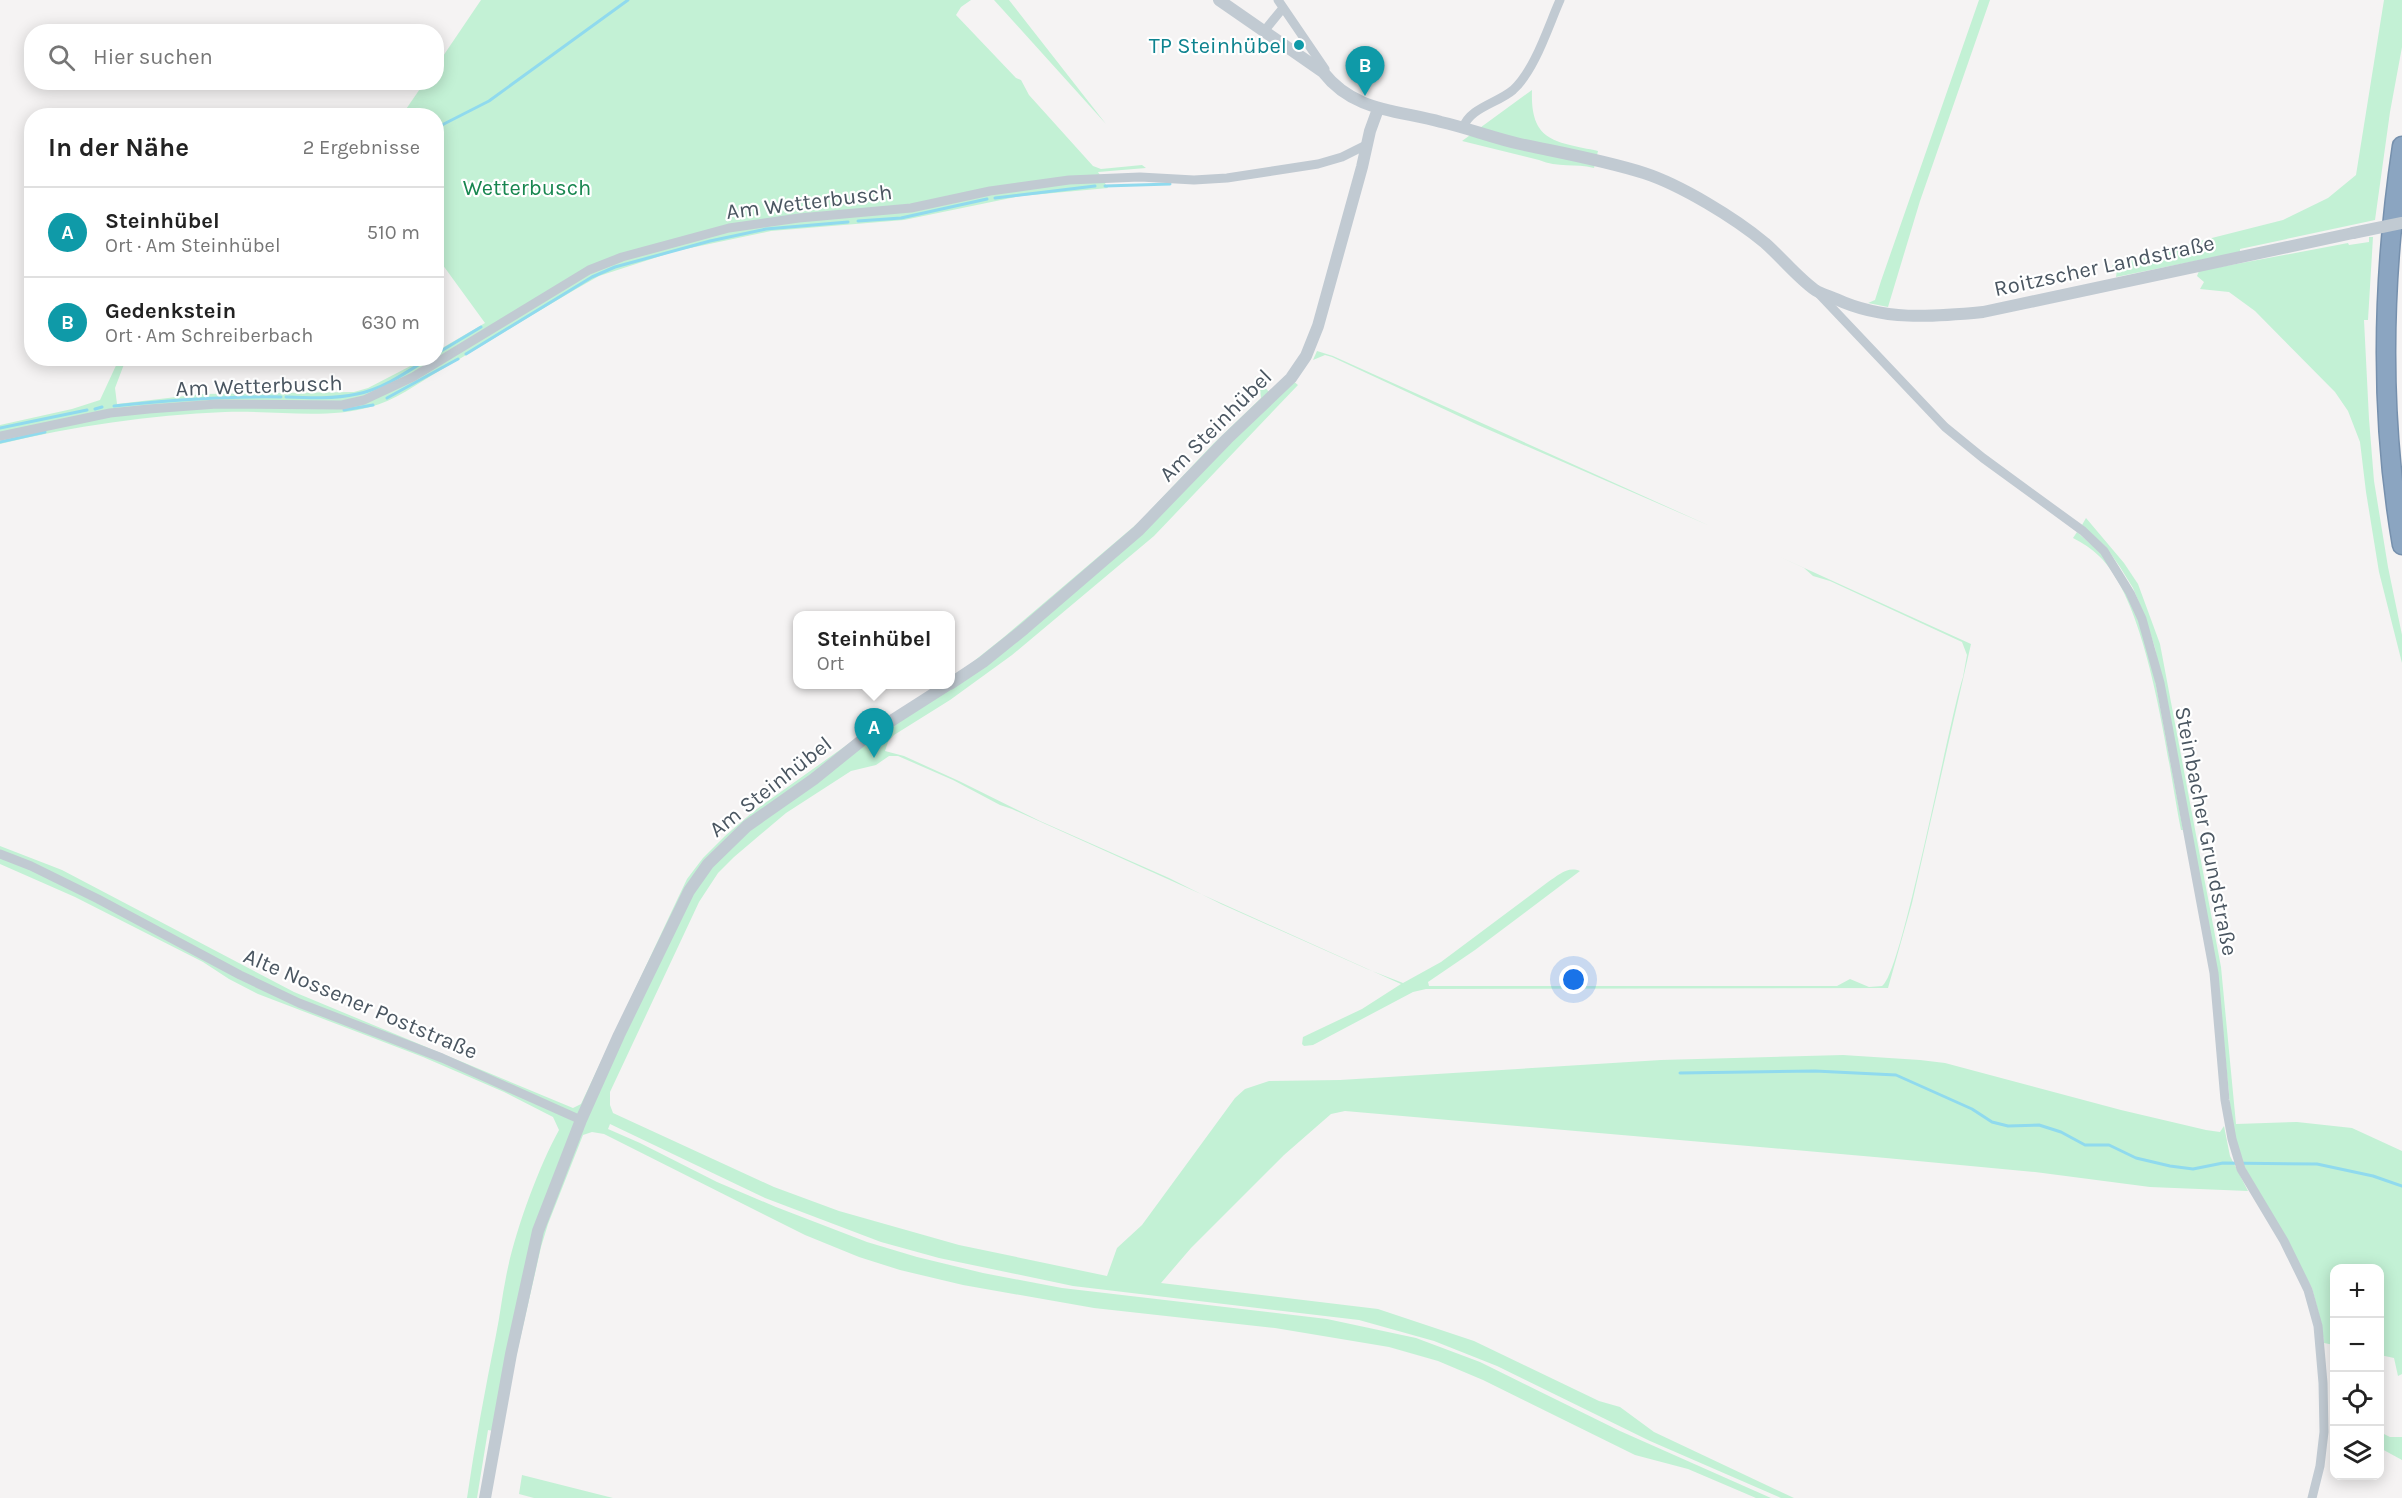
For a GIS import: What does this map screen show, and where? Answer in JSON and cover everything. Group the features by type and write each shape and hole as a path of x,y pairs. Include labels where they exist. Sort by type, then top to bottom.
{"highway":[{"path":"2402,146 2392,210 2385,296 2388,439 2402,545"}],"street":[{"name":"Roitzscher Landstraße","path":"1219,0 1323,72 1345,92 1378,109 1440,121 1520,144 1588,157 1637,171 1697,197 1764,242 1816,290 1857,309 1890,315 1932,317 1983,312 2402,223"},
{"path":"1469,130 1468,117 1514,89 1531,66 1560,0"},
{"path":"1265,30 1281,4 1325,69 1323,72"},
{"name":"Am Steinhübel","path":"955,680 1016,636 1138,531 1227,439 1291,378 1306,356 1318,326 1366,145 1378,109"},
{"name":"Am Wetterbusch","path":"444,358 589,270 644,250 729,228 799,218 892,211 990,190 1069,180 1140,177 1194,180 1227,178 1318,164 1342,157 1366,145"},
{"name":"Steinbacher Grundstraße","path":"1816,290 1945,427 1983,458 2083,531 2104,551 2130,593 2142,619 2160,683 2197,876 2214,973 2225,1100 2237,1158 2308,1290 2316,1316 2323,1383 2324,1432 2320,1466 2312,1498"},
{"path":"1849,325 1857,309"},
{"name":"Am Wetterbusch","path":"0,436 111,413 217,404 342,405 364,400 431,366"},
{"name":"Am Steinhübel","path":"485,1498 525,1281 538,1231 581,1120 689,891 708,864 747,826 866,737 942,689"},
{"name":"Alte Nossener Poststraße","path":"0,854 98,899 240,975 299,1003 442,1058 581,1120"}],"green space":[{"name":"Wetterbusch","path":"481,0 971,0 961,7 956,15 1016,78 1021,80 1029,95 1093,166 1101,169 1142,165 1146,168 1098,172 1108,188 1021,196 904,220 771,231 676,251 599,276 405,392 370,407 317,414 225,412 168,416 84,427 0,444 0,425 72,409 100,400 116,366 123,366 115,388 117,404 202,394 354,392 368,388 410,366 444,366 444,347 485,323 444,267 444,108 407,108 419,90 444,90 444,55"},
{"path":"994,0 1009,0 1106,124"},
{"path":"1979,0 1990,0 1920,201 1888,307 1868,303 1875,300"},
{"path":"2384,0 2402,0 2402,47 2390,112 2375,220 2240,249 2240,252 2116,277 2117,270 2112,266 2117,262 2283,220 2328,198 2356,175"},
{"path":"1532,90 1532,107 1535,120 1541,130 1548,137 1558,141 1598,151 1594,168 1553,164 1462,141"},
{"path":"2369,237 2373,237 2368,320 2364,320 2369,419 2374,481 2402,635 2402,663 2379,572 2360,442 2348,411 2335,392 2255,311 2229,292 2200,289 2204,282 2197,276 2199,271 2348,243 2349,245 2369,242"},
{"path":"1317,351 1333,356 1710,526 1478,425 1332,357 1325,355 1313,360"},
{"path":"1255,376 1269,392 1287,376 1298,385 1154,536 1012,655 950,700 894,735 885,751 904,756 1040,821 1202,894 1000,805 953,780 898,756 889,756 876,765 851,771 786,813 718,873 699,902 610,1092 610,1105 613,1113 774,1187 839,1211 959,1245 1107,1276 1117,1248 1142,1225 1235,1098 1245,1089 1269,1081 1340,1080 1661,1060 1843,1055 1920,1060 1945,1063 2206,1130 2220,1132 2224,1126 2230,1156 2248,1191 2150,1187 2035,1172 1345,1111 1331,1114 1284,1155 1191,1248 1161,1283 1378,1309 1474,1341 1599,1401 1620,1407 1654,1432 1794,1498 1781,1498 1650,1441 1497,1366 1434,1341 1359,1320 1073,1286 939,1258 881,1242 765,1198 610,1124 608,1129 717,1182 867,1242 917,1257 983,1273 1062,1288 1327,1319 1416,1338 1480,1362 1620,1431 1771,1498 1756,1498 1688,1469 1635,1455 1483,1380 1438,1361 1389,1347 1275,1328 1094,1308 963,1285 900,1270 859,1257 805,1235 604,1134 592,1132 583,1135 548,1224 499,1432 488,1430 477,1498 467,1498 510,1260 535,1182 559,1130 553,1117 504,1092 423,1057 258,994 203,962 75,897 0,864 0,846 62,870 294,992 573,1108 581,1104 687,879 703,858 754,811 865,732 932,689 955,689 955,674 1004,637 1139,522 1214,443 1261,398"},
{"path":"2086,518 2124,563 2138,584 2160,644 2221,967 2236,1124 2297,1122 2352,1128 2402,1151 2402,1374 2398,1376 2394,1358 2384,1356 2384,1264 2330,1264 2330,1344 2324,1343 2312,1288 2256,1190 2239,1155 2232,1125 2217,971 2155,648 2133,588 2106,547 2082,525"},
{"path":"1721,530 1971,644 1912,903 1888,988 1426,989 1413,992 1313,1045 1304,1046 1303,1037 1362,1009 1401,984 1372,971 1403,983 1441,962 1560,874 1567,870 1575,870 1580,871 1475,950 1428,982 1429,986 1837,986 1850,979 1869,987 1882,986 1891,971 1913,894 1967,655 1962,642 1830,581 1813,576 1804,568"},
{"path":"2077,532 2102,554 2129,596 2150,653 2183,830 2181,830 2154,685 2144,646 2117,579 2099,556 2073,538"},
{"path":"1202,894 1372,971 1221,904"},
{"path":"2384,1434 2390,1437 2402,1437 2402,1460 2384,1450"},
{"path":"522,1475 613,1498 534,1498 519,1494"}],"waterway":[{"path":"444,124 489,101 628,0"},
{"path":"1105,186 1170,184"},
{"path":"995,198 1095,186"},
{"path":"858,221 901,218 987,199"},
{"path":"466,354 592,277 615,267 710,241 766,229 848,222"},
{"path":"444,349 481,327"},
{"path":"387,398 458,359"},
{"path":"286,397 348,396 367,392 416,366"},
{"path":"114,406 197,399 281,397"},
{"path":"344,410 373,405"},
{"path":"95,409 102,407"},
{"path":"0,428 87,410"},
{"path":"0,442 45,432"},
{"path":"1680,1073 1815,1071 1896,1075 1972,1109 1992,1122 2008,1126 2039,1125 2061,1132 2085,1145 2109,1145 2136,1158 2170,1166 2193,1169 2223,1163 2317,1164 2373,1176 2402,1186"}],"place":[{"name":"TP Steinhübel","path":"1299,45"},
{"name":"Gedenkstein","path":"1365,96"},
{"name":"Steinhübel","path":"874,758"}]}
